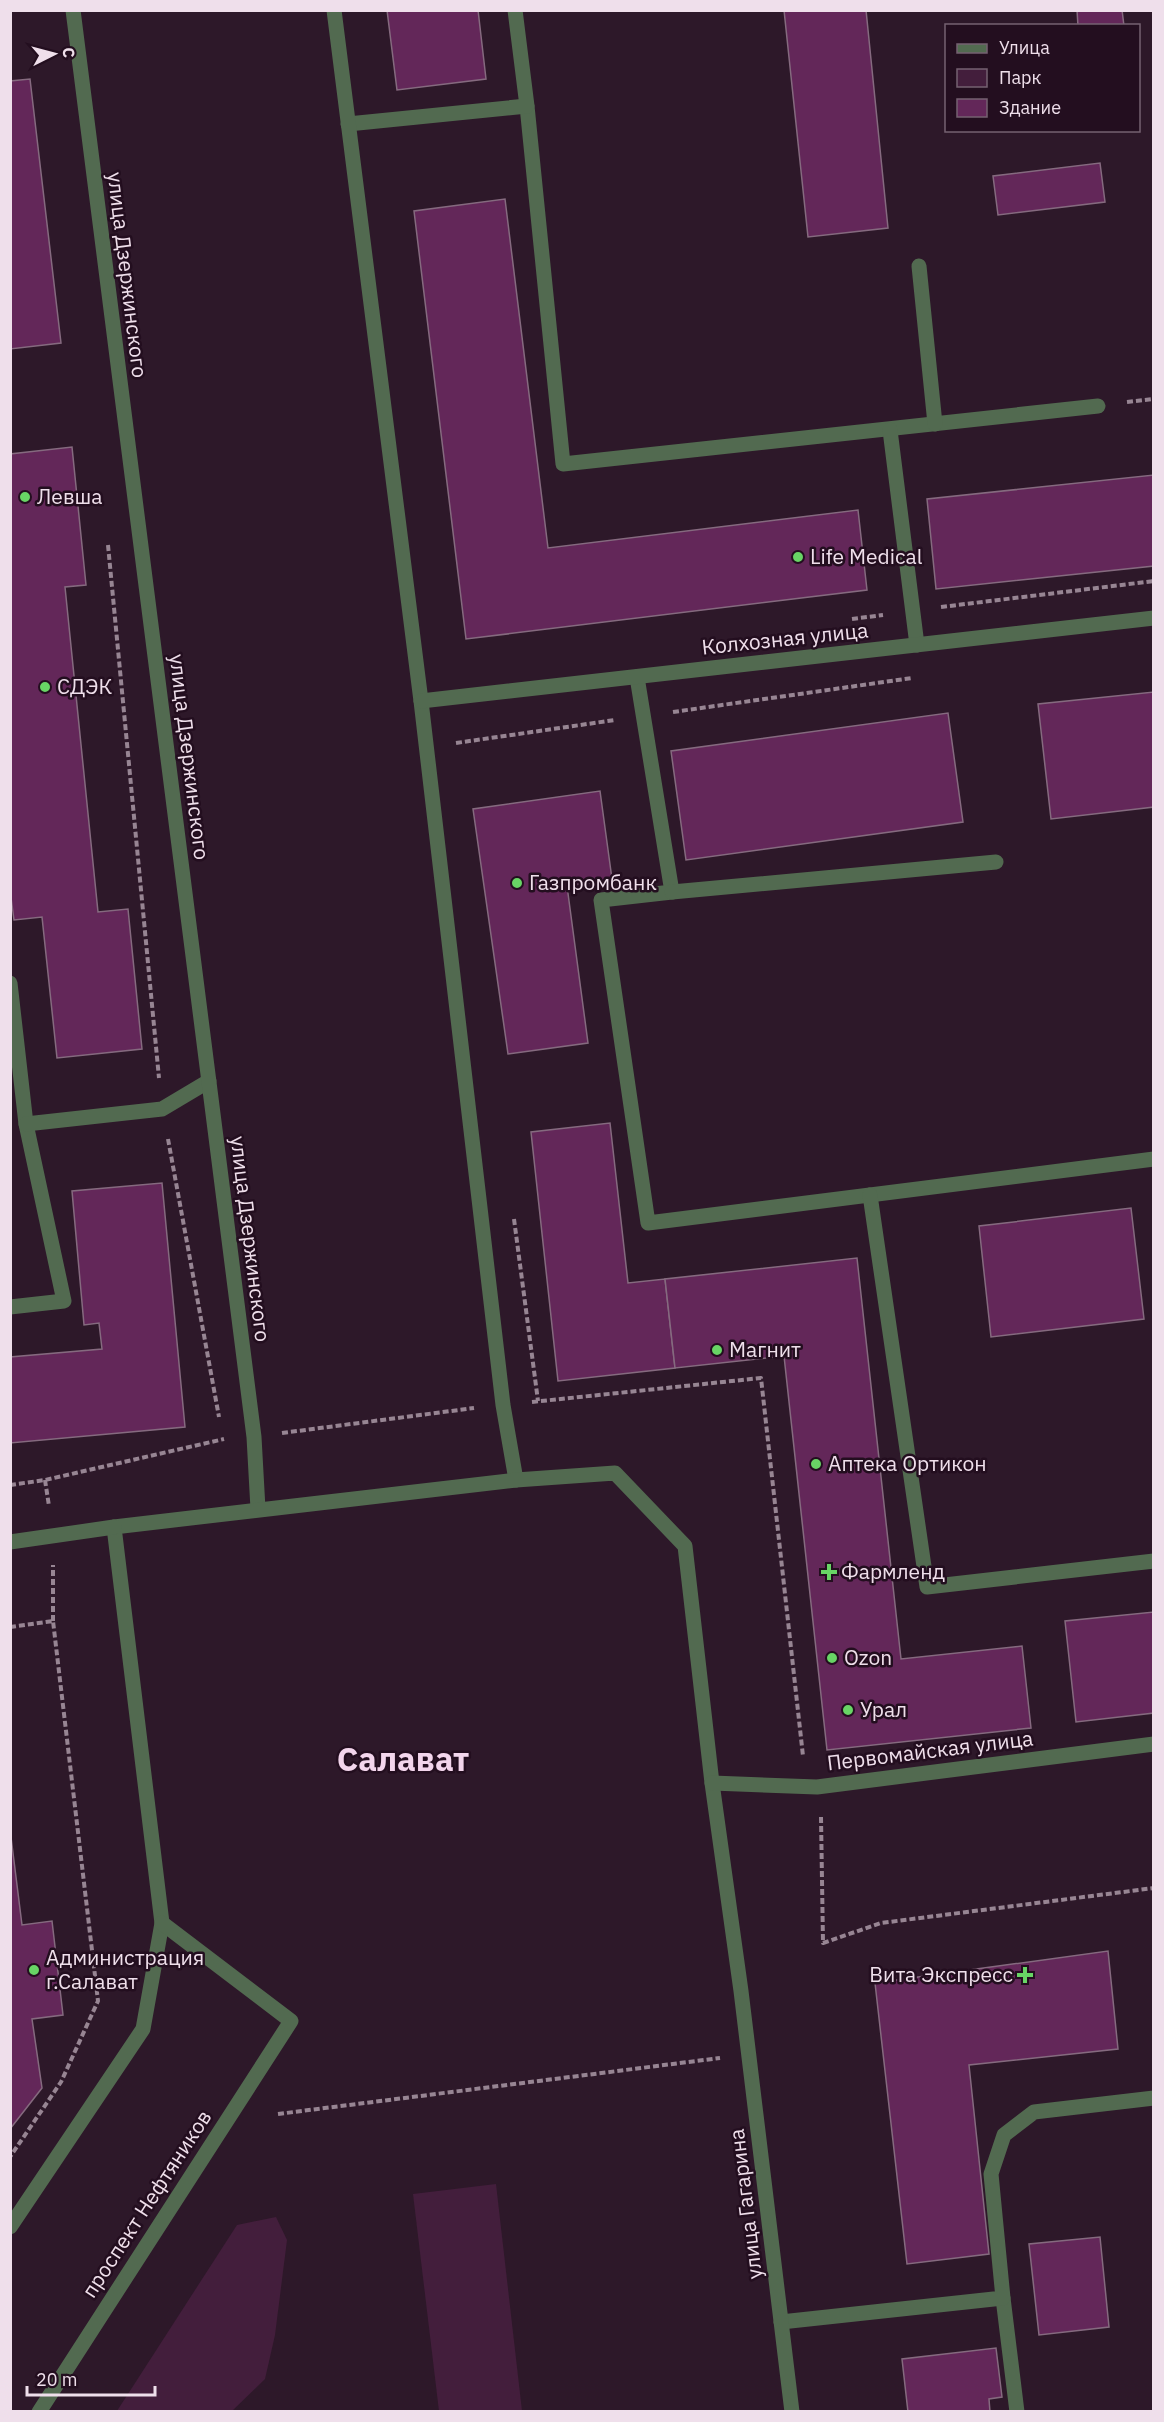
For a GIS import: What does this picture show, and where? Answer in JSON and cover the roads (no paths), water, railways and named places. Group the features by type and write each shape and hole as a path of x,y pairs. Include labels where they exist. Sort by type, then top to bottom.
{"street":[{"name":"улица Дзержинского","path":"73,10 254,1437 258,1509"},
{"path":"10,1542 258,1509 516,1480 503,1405 421,701 334,10"},
{"path":"515,10 527,106 563,464 1098,406"},
{"path":"348,124 527,106"},
{"path":"920,266 935,424"},
{"path":"890,430 916,645"},
{"name":"Колхозная улица","path":"421,701 1154,618"},
{"path":"638,676 642,716 672,892"},
{"path":"996,862 601,900 648,1223 1154,1159"},
{"path":"10,983 27,1124 64,1301 10,1307"},
{"path":"27,1124 162,1109 209,1081"},
{"path":"870,1195 927,1587 1154,1560"},
{"name":"улица Гагарина","path":"516,1480 615,1473 685,1546 712,1783 741,1991 792,2412"},
{"path":"10,2227 143,2029 162,1923 114,1527"},
{"name":"Первомайская улица","path":"712,1783 818,1787 1154,1744"},
{"name":"проспект Нефтяников","path":"39,2412 291,2020 162,1923"},
{"path":"1017,2412 991,2174 1004,2135 1035,2112 1154,2098"},
{"path":"781,2322 1003,2298"}],"place":[{"name":"Левша","path":"25,497"},
{"name":"Life Medical","path":"798,557"},
{"name":"СДЭК","path":"45,687"},
{"name":"Газпромбанк","path":"517,883"},
{"name":"Магнит","path":"717,1350"},
{"name":"Аптека Ортикон","path":"816,1464"},
{"name":"Фармленд","path":"829,1572"},
{"name":"Ozon","path":"832,1658"},
{"name":"Урал","path":"848,1710"},
{"name":"Администрация г.Салават","path":"34,1970"},
{"name":"Вита Экспресс","path":"1025,1975"}],"district":[{"name":"Салават","path":"403,1759"}]}
